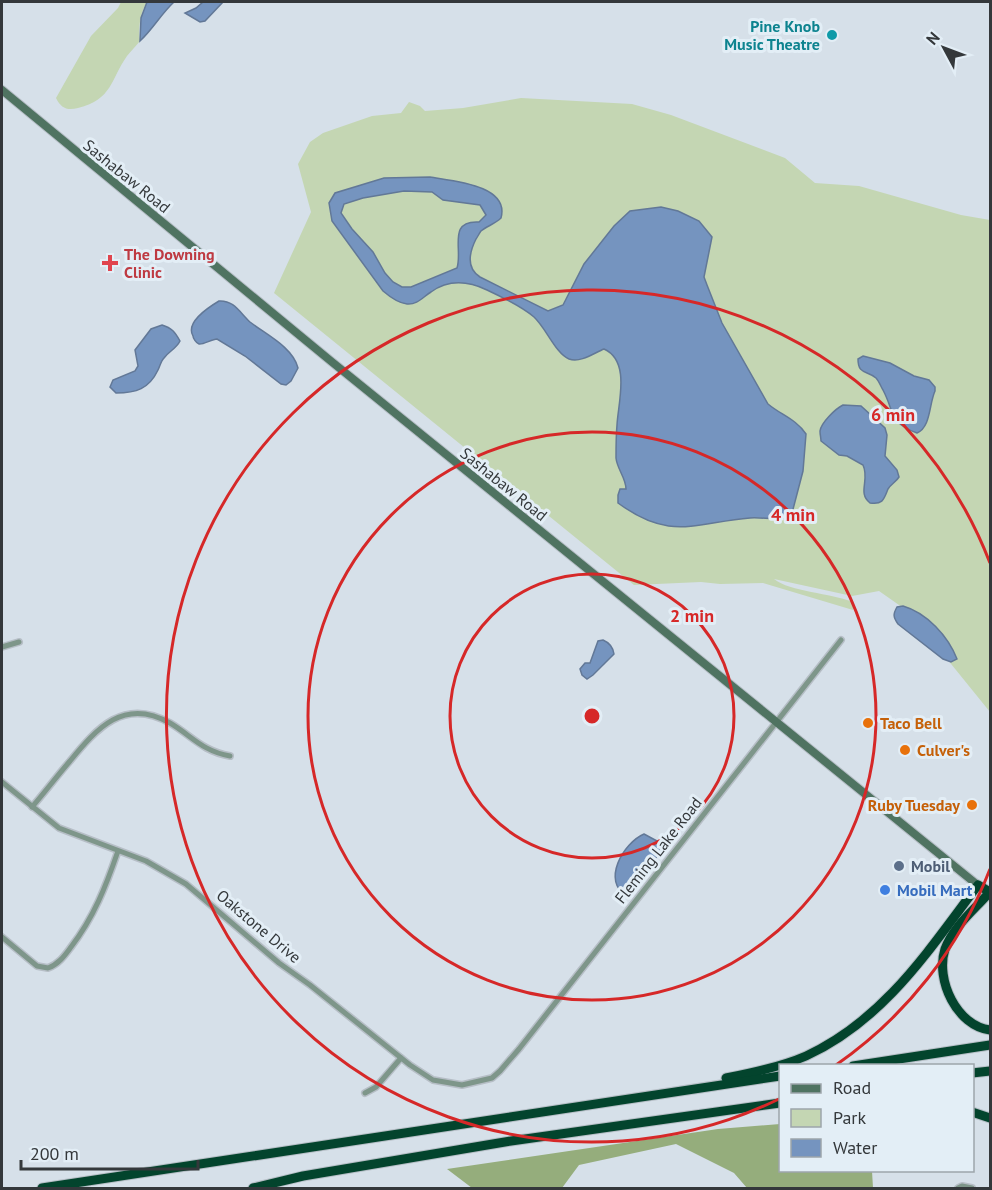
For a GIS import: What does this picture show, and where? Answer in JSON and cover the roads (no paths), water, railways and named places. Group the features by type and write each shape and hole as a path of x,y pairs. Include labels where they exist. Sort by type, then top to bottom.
{"highway":[{"path":"780,1064 806,1056 844,1035 882,1004 901,986 926,956 978,885 990,894 956,929 945,950 945,980 950,997 957,1009 969,1021 990,1030"},
{"path":"860,1064 990,1045"},
{"path":"668,1092 779,1064"},
{"path":"974,1073 990,1071"},
{"path":"42,1188 779,1076"},
{"path":"253,1188 314,1174 522,1139 779,1103"},
{"path":"762,1106 779,1107"},
{"path":"974,1113 990,1118"}],"main road":[{"name":"Sashabaw Road","path":"2,90 325,356 978,885"}],"street":[{"name":"Fleming Lake Road","path":"494,1076 528,1037 841,639"},
{"path":"2,647 19,642"},
{"path":"32,807 90,736 111,719 120,716 134,714 157,718 171,724 205,749 230,756"},
{"name":"Oakstone Drive","path":"2,782 59,828 146,861 186,884 243,935 325,996 401,1058 433,1080 462,1085 494,1076"},
{"path":"2,937 37,966 48,968 58,963 80,936 94,912 118,851"},
{"path":"365,1093 376,1087 401,1058"},
{"path":"958,1188 962,1186 972,1188"}],"water":[{"path":"147,2 174,2 140,41 141,18"},
{"path":"203,2 223,2 205,21 200,22 185,13 196,8"},
{"path":"430,177 452,180 478,187 497,198 501,207 501,218 481,231 476,239 470,255 472,269 480,277 548,311 563,305 584,264 614,226 630,211 661,207 678,211 699,221 712,237 704,277 722,323 768,404 793,421 806,434 803,471 791,517 750,518 682,527 668,526 636,515 618,503 620,489 626,489 616,458 621,383 618,363 604,349 583,359 569,359 560,352 529,313 473,285 452,283 445,285 411,304 400,302 388,295 332,221 329,203 335,193 384,178","holes":["404,191 432,192 443,200 480,205 486,215 479,222 463,226 460,231 457,268 411,287 402,287 393,282 385,273 373,252 341,213 344,204 363,198"]},
{"path":"219,301 233,305 250,322 285,347 298,368 291,381 286,385 281,384 245,356 217,339 201,344 196,342 191,331 192,325 204,311"},
{"path":"162,325 175,333 180,341 178,344 163,359 146,386 136,391 116,393 110,387 113,380 135,371 138,366 135,350 151,329"},
{"path":"863,356 890,363 914,376 929,380 935,387 927,421 922,430 917,433 897,421 877,379 861,370 858,359"},
{"path":"843,405 861,406 885,428 887,435 885,456 897,470 899,477 878,503 870,503 864,495 863,465 847,456 839,455 821,441 820,431 823,424"},
{"path":"897,607 912,609 936,626 957,659 951,662 943,659 898,624 894,617 895,612"},
{"path":"598,641 608,642 614,654 587,679 582,675 580,669 585,663 590,663"},
{"path":"644,834 659,842 661,850 635,890 627,896 619,890 615,873 623,854 636,839"}],"place":[{"name":"Pine Knob Music Theatre","path":"832,35"},
{"name":"The Downing Clinic","path":"110,263"},
{"name":"Taco Bell","path":"868,723"},
{"name":"Culver's","path":"905,750"},
{"name":"Ruby Tuesday","path":"972,805"},
{"name":"Mobil","path":"899,866"},
{"name":"Mobil Mart","path":"885,890"}]}
